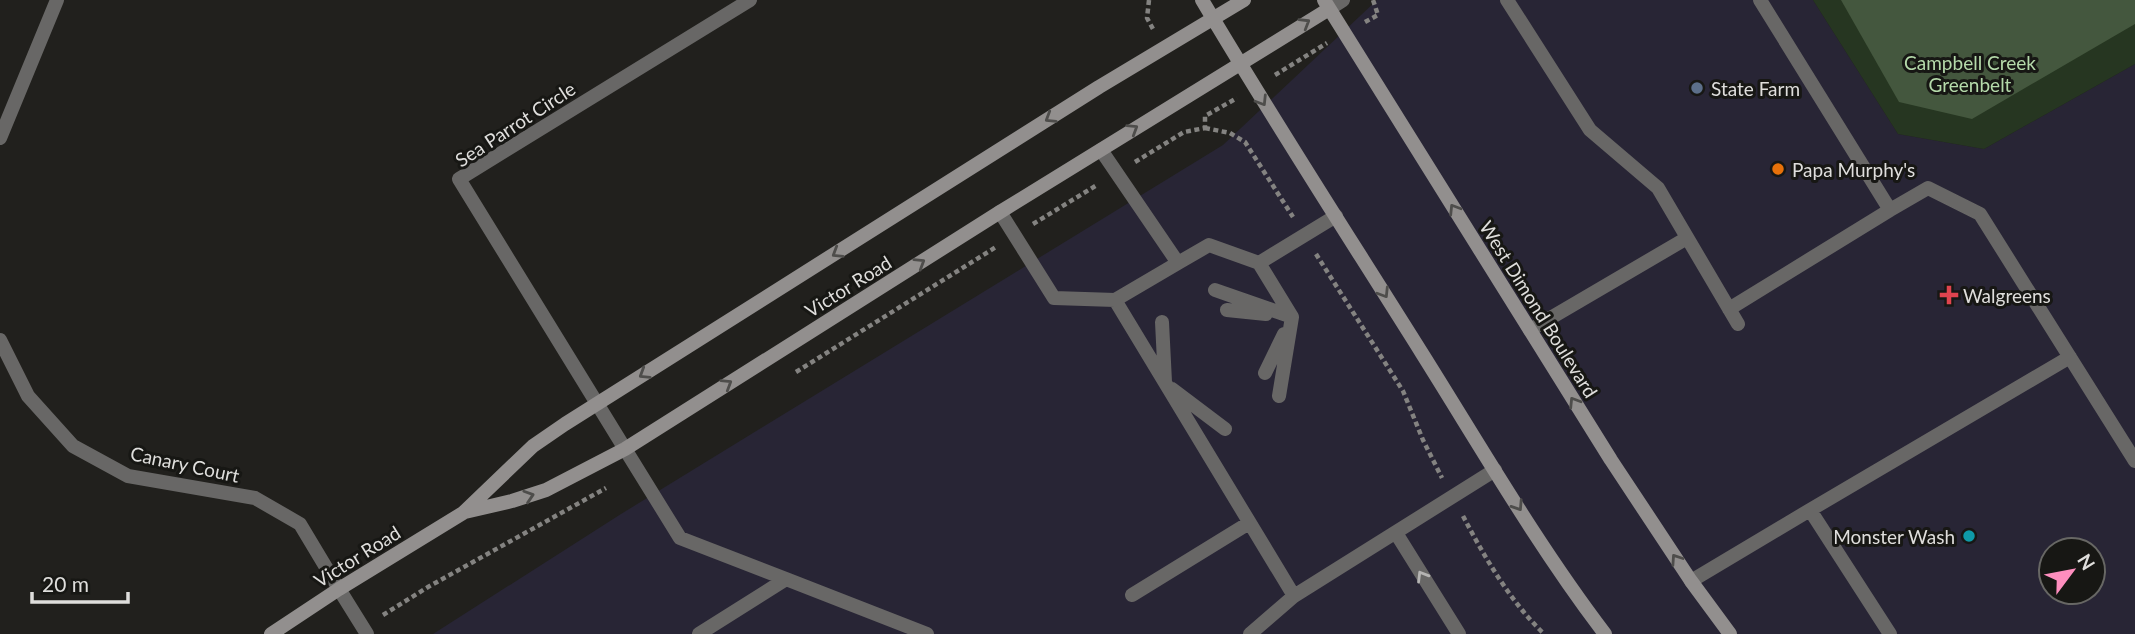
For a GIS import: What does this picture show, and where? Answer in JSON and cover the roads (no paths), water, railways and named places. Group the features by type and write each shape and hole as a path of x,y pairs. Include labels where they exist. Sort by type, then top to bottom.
{"street":[{"path":"0,138 57,0"},
{"name":"Sea Parrot Circle","path":"750,0 459,179 680,538 927,634"},
{"path":"1202,0 1254,88 1495,470 1605,634"},
{"name":"Victor Road","path":"271,634 463,513 533,446 597,403 1244,0"},
{"path":"1326,4 1343,0"},
{"path":"1507,0 1590,130 1658,188 1738,324"},
{"path":"1760,0 1890,210"},
{"name":"Victor Road","path":"463,513 493,507 546,490 625,449 1240,63 1326,4"},
{"name":"West Dimond Boulevard","path":"1326,4 1635,498 1730,634"},
{"path":"1101,150 1178,263"},
{"path":"1729,309 1928,188 1980,214 2135,461"},
{"path":"1000,212 1054,298 1115,300 1209,245 1259,263 1292,317 1279,396"},
{"path":"1259,263 1336,216"},
{"path":"1530,330 1687,238"},
{"path":"1215,290 1292,317"},
{"path":"1115,300 1294,596"},
{"path":"1227,310 1292,317"},
{"path":"1265,373 1292,317"},
{"path":"1162,322 1165,384"},
{"name":"Canary Court","path":"0,340 28,396 73,446 128,476 255,498 300,524 367,634"},
{"path":"1165,384 1174,342"},
{"path":"1691,581 2070,357"},
{"path":"1165,384 1211,405"},
{"path":"1165,384 1225,429"},
{"path":"1250,634 1294,596 1495,470"},
{"path":"1810,510 1890,634"},
{"path":"1132,595 1249,523"},
{"path":"1396,533 1459,634"},
{"path":"699,634 786,579"}],"place":[{"name":"State Farm","path":"1697,88"},
{"name":"Papa Murphy's","path":"1778,169"},
{"name":"Walgreens","path":"1949,295"},
{"name":"Monster Wash","path":"1969,536"}],"park label":[{"name":"Campbell Creek Greenbelt","path":"1970,73"}]}
